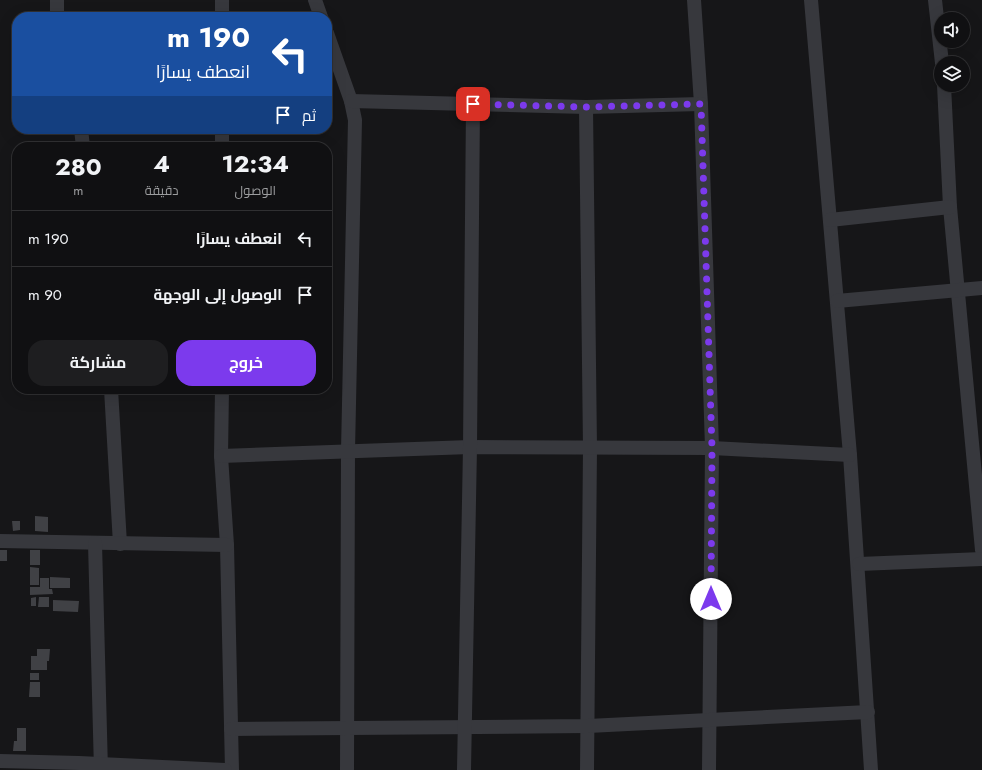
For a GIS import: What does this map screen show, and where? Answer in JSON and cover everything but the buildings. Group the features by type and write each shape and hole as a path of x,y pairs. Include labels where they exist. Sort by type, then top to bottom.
{"street":[{"path":"57,0 57,12"},
{"path":"222,0 222,12"},
{"path":"315,0 319,12"},
{"path":"694,0 701,104 712,448 709,770"},
{"path":"811,0 859,564 871,770"},
{"path":"935,0 941,56"},
{"path":"332,47 351,101 355,120 348,451 347,770"},
{"path":"944,92 950,207 982,550"},
{"path":"351,101 586,107 701,104"},
{"path":"464,770 470,447 473,104"},
{"path":"586,107 590,448 588,770"},
{"path":"830,220 950,207"},
{"path":"837,301 982,288"},
{"path":"111,394 120,544"},
{"path":"222,394 221,456 227,545 232,770"},
{"path":"221,456 470,447 712,448 850,454"},
{"path":"0,541 227,545"},
{"path":"95,543 101,767"},
{"path":"859,564 982,559"},
{"path":"231,729 588,726 868,712"},
{"path":"0,761 49,762 101,767 226,770"}],"route":[{"path":"473,104 586,107 701,104 712,448 711,599"}]}
